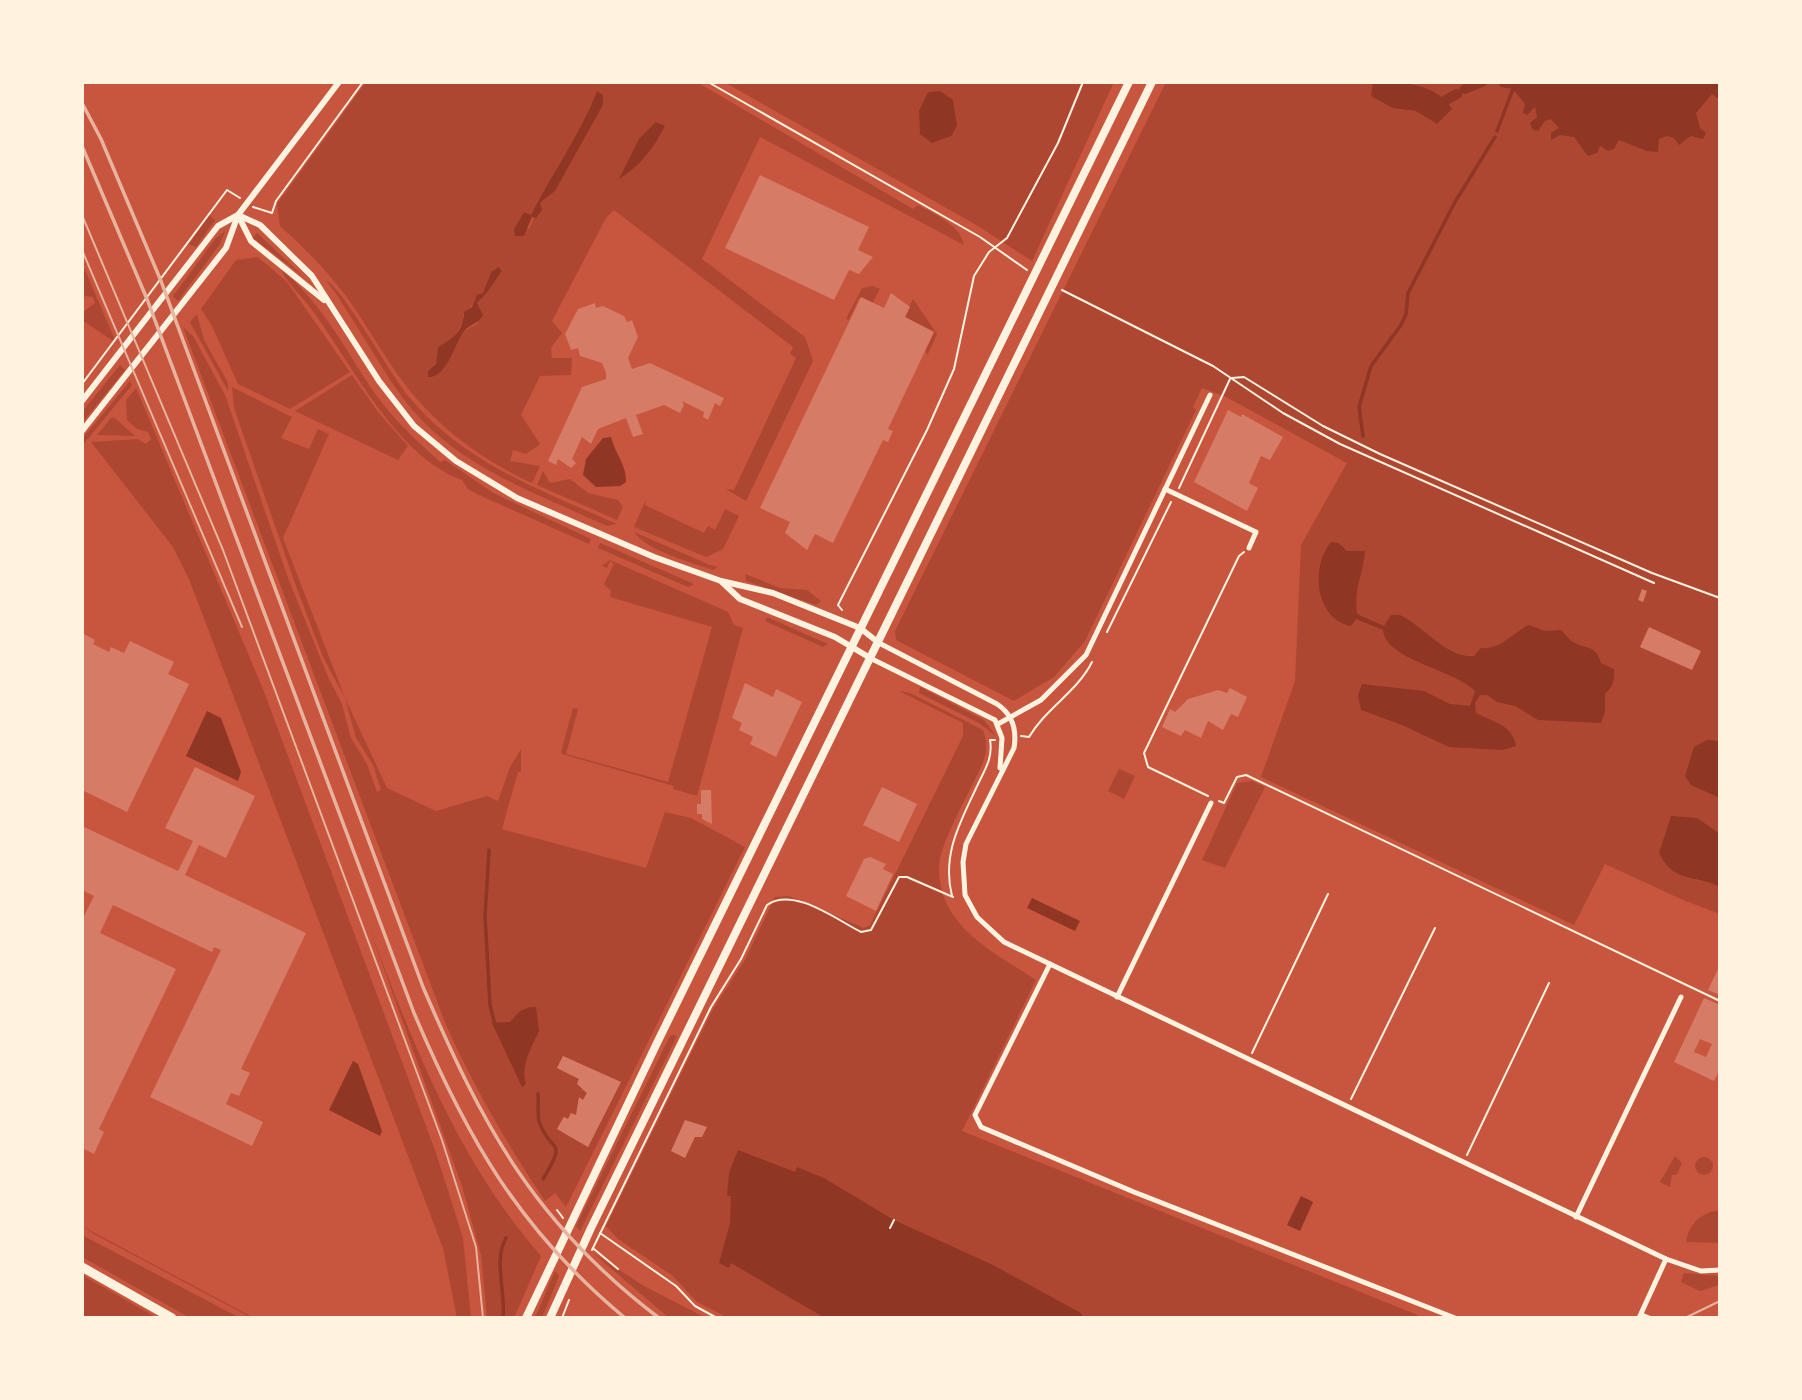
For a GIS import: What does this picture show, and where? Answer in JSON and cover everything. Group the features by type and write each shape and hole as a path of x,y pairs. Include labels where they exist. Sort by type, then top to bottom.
{"highway":[{"path":"82,1267 172,1318"}],"main road":[{"path":"526,1318 576,1210 1129,82"},
{"path":"550,1318 591,1228 1076,243 1152,82"}],"street":[{"path":"82,431 226,248 238,215 339,82"},
{"path":"238,215 260,225 305,269 379,381 414,426 456,461 517,498 654,557 721,581 758,588 860,628 879,643 997,704 1011,719 1016,737 1010,758 999,771 967,844 962,862 965,895 977,917 1004,942 1665,1259 1693,1269 1720,1270"},
{"path":"238,215 251,241 327,303"},
{"path":"82,401 218,226 238,215"},
{"path":"999,724 1011,719 1055,689 1086,655 1210,395"},
{"path":"1165,489 1256,532 1248,548"},
{"path":"721,581 740,599 835,637 872,659 990,716 999,724 1002,738 999,771"},
{"path":"1118,997 1212,801"},
{"path":"1049,964 975,1115 981,1127 1122,1187 1455,1318"},
{"path":"1576,1217 1681,997"},
{"path":"1640,1316 1665,1259"}],"lane":[{"path":"1640,1316 1652,1318"}],"path":[{"path":"708,82 996,246 1029,271"},
{"path":"846,615 838,605 933,418 954,369 970,287 981,264 996,246 1007,238 1019,210 1042,173 1083,82"},
{"path":"1059,288 1213,366 1283,414 1340,444 1654,583"},
{"path":"1230,378 1244,377 1343,437 1651,573 1720,598"},
{"path":"1248,548 1239,556 1144,753 1149,767 1212,801 1224,803 1237,777 1246,775 1720,1001"},
{"path":"1649,580 1651,573"},
{"path":"1016,737 1029,737"},
{"path":"601,1233 711,1007 741,959 767,905 774,900 792,898 861,932 871,930 900,877 907,877 953,897 947,877 948,856 989,761 990,740 1002,738"},
{"path":"1249,1060 1328,894"},
{"path":"1348,1107 1435,928"},
{"path":"1464,1162 1549,983"},
{"path":"557,1210 560,1215"},
{"path":"891,1228 894,1220"},
{"path":"591,1228 644,1267 676,1286 695,1306 717,1318"},
{"path":"595,1250 618,1269"}],"shaded area":[{"path":"366,82 697,82 913,209 918,205 939,217 958,231 964,245 760,137 702,259 805,337 813,361 746,501 726,489 734,490 796,358 790,354 793,347 614,210 606,218 552,321 562,333 551,348 552,358 572,358 571,375 540,376 521,415 540,444 526,454 513,450 510,461 540,466 532,483 469,446 441,424 416,398 338,286 280,226 277,204","holes":["597,91 603,105 555,191 540,203 529,229 514,229 524,212 531,215","501,268 502,272 477,303 481,311 477,324 463,332 443,369 428,371 436,364 438,347 452,340 464,320 463,315 483,293 491,272"]},
{"path":"724,82 1114,82 1032,261 978,226"},
{"path":"1166,82 1720,82 1720,914 1605,864 1574,925 1261,777 1295,681 1301,545 1347,463 1226,397 1202,388 1193,407 1196,410 1085,641 1054,677 1014,701 896,640 895,631"},
{"path":"1373,82 1417,85 1436,93 1452,109 1437,124 1416,111 1393,108 1371,96"},
{"path":"1497,82 1720,82 1720,100 1712,94 1696,113 1700,128 1706,133 1703,139 1691,136 1679,145 1674,138 1667,136 1659,139 1658,152 1647,151 1619,140 1614,149 1608,151 1600,146 1597,153 1588,156 1574,137 1560,135 1551,140 1551,133 1559,128 1551,119 1545,121 1538,131 1532,129 1530,123 1537,117 1535,107 1527,115 1523,113 1525,104 1513,89 1501,87"},
{"path":"597,91 603,95 603,105 555,191 540,203 542,210 536,218 532,217 524,236 515,236 514,229 524,212 531,215"},
{"path":"940,91 953,100 957,126 951,136 932,143 920,134 919,111 928,92"},
{"path":"656,122 665,126 656,142 639,163 619,179 639,139"},
{"path":"209,215 215,220 196,247 189,244"},
{"path":"225,231 220,244 178,301 173,296 215,239"},
{"path":"257,233 305,278 253,238"},
{"path":"258,257 287,282 350,372 290,409 238,384 212,326 201,309 236,260"},
{"path":"82,263 115,340 113,341 82,320 82,313 95,303 93,297 85,296 82,304"},
{"path":"499,267 502,271 477,303 483,315 464,331 440,373 428,377 428,371 436,364 438,347 457,333 464,312 472,307 477,295 483,293 491,272"},
{"path":"281,270 322,313 383,404 440,462 445,460 495,494 591,539 589,544 479,495 468,489 462,480 439,469 418,452 380,410 313,311"},
{"path":"326,280 344,299 409,397 454,440 532,486 617,524 607,526 525,489 498,476 448,444 405,401"},
{"path":"872,286 880,289 873,302 859,298 849,320 846,319 862,288"},
{"path":"913,299 937,334 928,354 925,352 934,332 905,317"},
{"path":"197,314 204,340 228,383 228,391 190,322"},
{"path":"183,327 193,336 225,395 288,578 328,677 342,704 351,738 367,764 377,792 381,790 373,765 356,738 345,698 387,788 436,811 487,796 498,801 510,767 521,749 521,772 518,772 502,829 646,868 665,812 691,818 745,847 566,1207 555,1193 545,1201 492,1115 446,1025","holes":["563,1056 620,1082 588,1147 557,1129 563,1117 568,1119 571,1113 576,1115 579,1098 583,1100 587,1093 582,1090 579,1079 557,1068"]},
{"path":"120,365 125,370 82,423 82,412"},
{"path":"352,375 378,412 408,446 398,460 295,411"},
{"path":"130,381 132,385 82,446 82,439"},
{"path":"232,387 292,417 281,438 309,449 318,429 329,434 283,538 345,698 323,657 296,586 234,408"},
{"path":"136,388 263,689 436,1153 463,1238 471,1318 457,1318 443,1248 189,579 173,547 91,442 138,439 146,444 151,439 148,432 137,429 127,420 126,400"},
{"path":"112,417 116,419 135,436 97,435"},
{"path":"611,437 626,482 620,486 596,487 583,475 586,459 603,438"},
{"path":"543,471 550,483 570,479 588,493 618,500 623,507 617,520 537,485"},
{"path":"647,497 645,505 704,533 708,526 715,530 725,509 739,516 723,549 706,557 634,527"},
{"path":"634,532 718,567 713,570 670,555 648,545"},
{"path":"1331,542 1339,543 1347,551 1365,551 1357,596 1357,614 1384,626 1391,615 1400,615 1445,647 1464,656 1474,656 1481,648 1500,644 1529,625 1545,631 1561,630 1573,642 1594,651 1601,663 1614,669 1613,683 1605,694 1605,712 1601,723 1538,720 1515,706 1480,695 1475,703 1476,713 1507,729 1514,739 1516,746 1503,750 1449,747 1361,710 1358,695 1362,684 1424,691 1450,704 1470,706 1475,691 1452,676 1407,657 1387,640 1383,630 1356,619 1351,626 1330,613 1323,603 1319,578 1324,552"},
{"path":"600,543 694,584 688,587 598,548"},
{"path":"610,560 728,612 734,625 743,628 697,796 673,789 674,786 562,754 561,752 573,708 578,709 566,754 668,782 712,627 610,597 611,591 604,584 614,564 610,561 607,568 602,566"},
{"path":"745,574 780,588 807,590 821,601 816,605 746,581"},
{"path":"767,618 828,644 823,647 765,621"},
{"path":"920,687 984,720 996,736 979,723 919,693"},
{"path":"899,691 910,693 983,730 986,745 984,759 942,850 939,869 941,889 948,907 972,936 1036,980 962,1131 1425,1318 728,1318 697,1302 673,1276 618,1239 606,1226 713,1009 745,960 775,897 789,896 864,928 870,925 963,736 963,723"},
{"path":"207,711 221,718 241,772 238,781 186,756"},
{"path":"1707,740 1720,741 1720,798 1691,785 1685,776 1694,747"},
{"path":"1119,769 1135,776 1124,799 1108,791"},
{"path":"1252,781 1265,787 1225,868 1202,860 1237,783"},
{"path":"1671,816 1697,818 1720,834 1720,887 1678,874 1665,863 1659,853"},
{"path":"1032,898 1080,921 1075,931 1027,908"},
{"path":"368,925 420,1056 461,1140 511,1219 541,1256 514,1318 487,1318 481,1255 462,1186"},
{"path":"536,1007 539,1031 528,1056 526,1084 522,1087 492,1023 510,1022 520,1011"},
{"path":"670,1036 677,1036 580,1231 576,1226"},
{"path":"353,1061 358,1064 382,1131 380,1136 329,1110"},
{"path":"738,1150 795,1172 797,1167 824,1178 894,1220 993,1265 1081,1313 1084,1318 825,1318 731,1263 729,1268 719,1263 730,1223 731,1196 727,1196 729,1173"},
{"path":"1675,1156 1682,1163 1677,1174 1672,1175 1670,1187 1660,1182"},
{"path":"1700,1157 1708,1157 1713,1166 1711,1173 1700,1175 1695,1170 1695,1162"},
{"path":"1301,1196 1313,1202 1300,1231 1287,1225"},
{"path":"1719,1210 1720,1243 1686,1242 1690,1229 1697,1220"},
{"path":"82,1226 254,1318 94,1234"},
{"path":"82,1235 240,1318 190,1318 82,1257"},
{"path":"593,1253 644,1286 706,1318 669,1318"},
{"path":"555,1271 559,1276 542,1318 535,1318"},
{"path":"1684,1273 1720,1276 1719,1285 1700,1291 1681,1282"},
{"path":"82,1275 157,1318 82,1318"}],"building":[{"path":"760,175 869,227 858,250 873,257 859,274 849,270 834,300 725,248"},
{"path":"891,293 910,307 905,317 934,332 888,429 893,431 888,442 883,440 833,543 815,534 807,550 785,533 790,522 760,508 861,297 884,308"},
{"path":"595,303 596,308 603,306 624,316 627,322 632,320 638,337 628,358 632,369 650,363 724,398 720,406 715,403 708,420 703,417 704,412 682,401 684,405 680,413 664,405 636,415 643,434 633,437 626,418 598,429 591,444 582,437 572,459 576,463 571,468 558,459 556,465 548,461 582,387 606,379 606,373 602,363 580,356 578,348 571,350 565,334 578,309"},
{"path":"1228,410 1241,417 1242,414 1283,437 1270,460 1261,456 1249,483 1258,488 1247,511 1194,482"},
{"path":"1642,589 1647,591 1643,602 1638,600"},
{"path":"1649,627 1701,651 1692,670 1640,647"},
{"path":"82,633 95,640 93,644 109,652 111,647 124,653 130,641 174,662 168,674 189,684 127,812 82,790"},
{"path":"745,683 773,697 776,689 802,702 776,757 750,744 753,737 739,730 742,723 732,718"},
{"path":"1230,688 1247,697 1238,717 1231,714 1223,730 1208,721 1201,738 1185,730 1181,736 1162,727 1170,709 1175,712 1188,699 1218,690 1227,693"},
{"path":"195,767 255,796 226,858 199,845 185,875 306,933 241,1069 250,1073 239,1096 231,1093 226,1104 263,1122 252,1146 150,1097 221,950 214,947 212,952 113,905 100,933 176,969 99,1129 104,1132 94,1154 82,1148 82,920 94,896 82,890 82,826 178,871 193,841 165,828"},
{"path":"882,787 917,804 899,842 863,825"},
{"path":"701,790 711,790 712,824 702,819 702,814 697,814 697,804 701,804"},
{"path":"870,857 886,864 883,869 893,874 876,911 846,896 864,859"},
{"path":"1720,965 1720,995 1708,990"},
{"path":"1704,998 1720,1005 1720,1069 1714,1081 1674,1062","holes":["1700,1039 1712,1044 1706,1057 1694,1052"]},
{"path":"563,1056 621,1082 588,1147 557,1129 564,1117 568,1119 571,1113 576,1115 579,1097 583,1100 587,1093 577,1084 579,1079 557,1068"},
{"path":"685,1120 707,1127 702,1137 695,1137 685,1158 671,1151"}],"waterway":[{"path":"1465,89 1482,82"},
{"path":"1497,131 1513,89"},
{"path":"1446,100 1457,94"},
{"path":"1363,436 1359,407 1371,366 1401,325 1406,314 1408,293 1455,202 1495,137"},
{"path":"489,850 485,916 490,1005 495,1025"},
{"path":"538,1094 539,1121 556,1151 543,1179"},
{"path":"503,1318 500,1257 506,1238"}],"tram line":[{"path":"82,215 223,550 442,1140 476,1247 483,1318"},
{"path":"82,250 242,627"},
{"path":"1685,1318 1720,1301"}],"railway":[{"path":"82,103 101,139 161,281 423,987 445,1038 491,1128 546,1209 578,1246 616,1283 659,1318"},
{"path":"82,146 147,299 414,1013 434,1058 476,1141 526,1216 555,1251 625,1318"}]}
